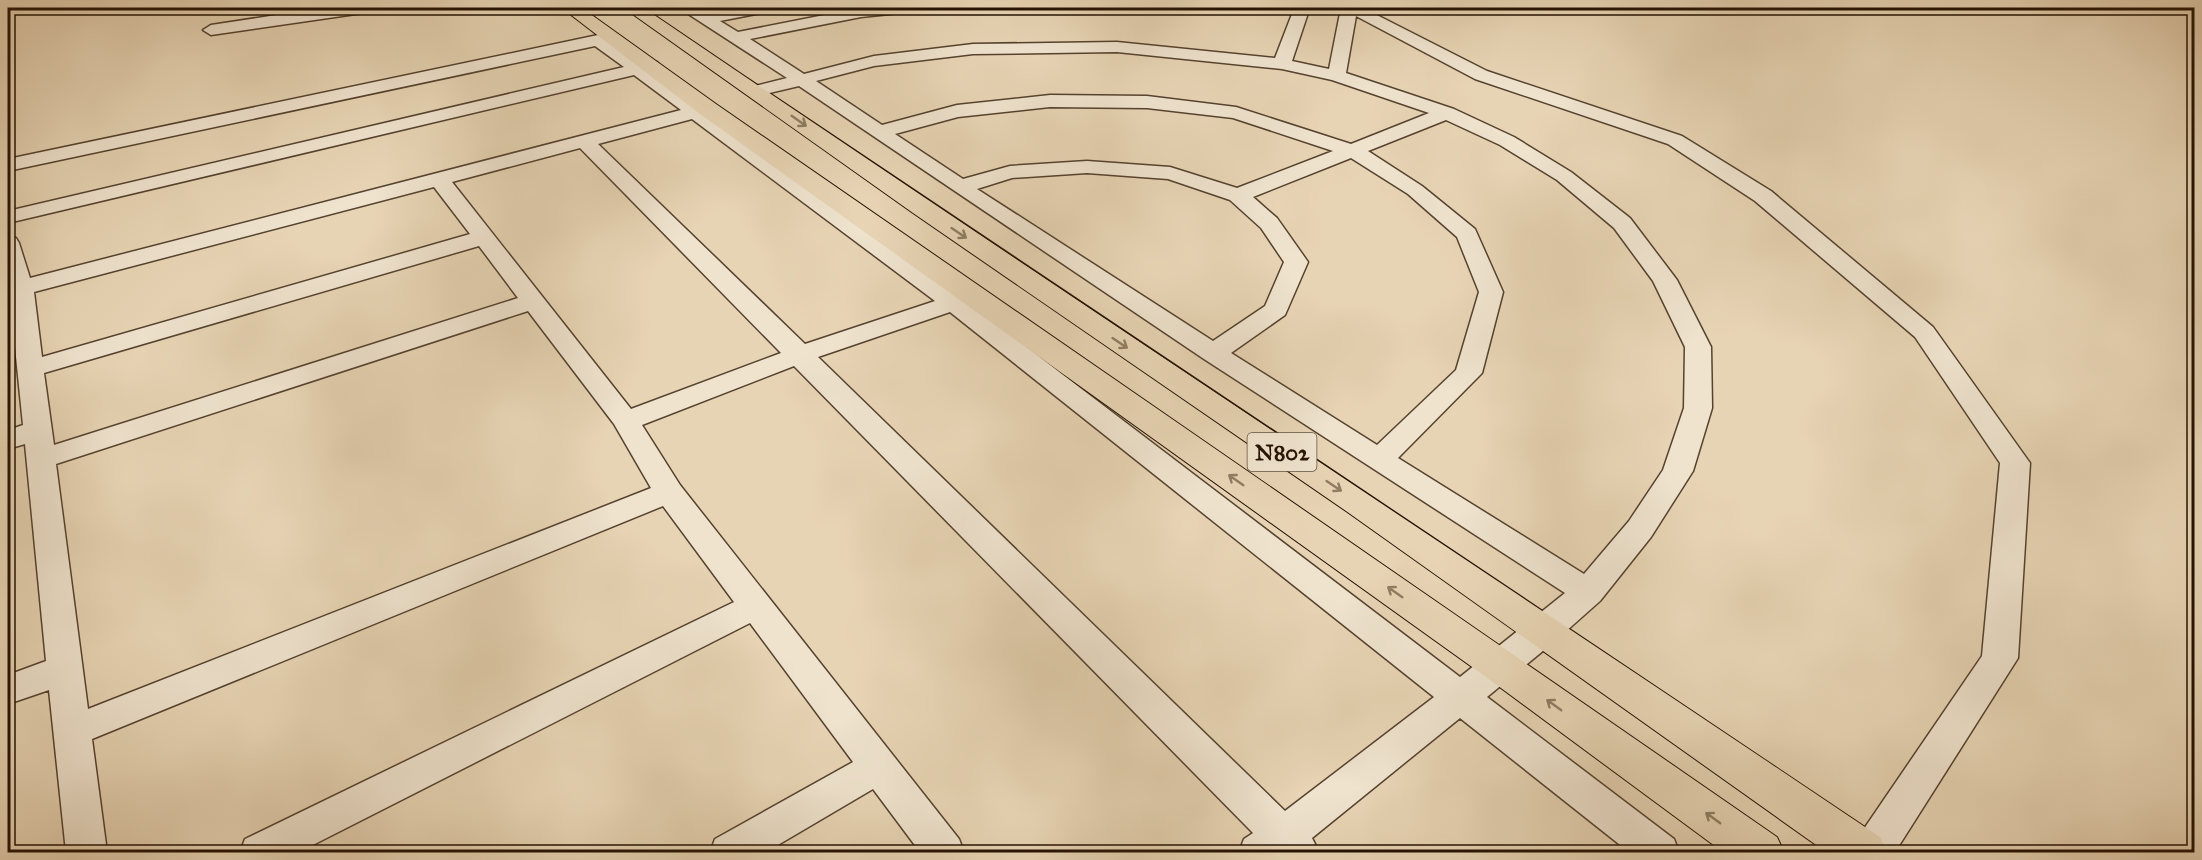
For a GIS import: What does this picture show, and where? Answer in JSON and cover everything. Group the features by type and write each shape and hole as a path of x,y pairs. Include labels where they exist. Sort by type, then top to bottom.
{"highway":[{"name":"N802","path":"571,8 702,110 1500,666 1760,852"},
{"name":"N802","path":"633,8 1359,503 1863,852"}],"street":[{"path":"211,30 291,12 294,19 363,8"},
{"path":"696,13 765,8"},
{"path":"737,37 861,12 900,8"},
{"path":"1281,8 1301,9 1282,64"},
{"path":"1337,76 1351,8 1481,75 1675,140 1763,196 1924,333 2015,463 2000,658 1872,852"},
{"path":"696,13 801,78 960,187 1213,353 1588,592"},
{"path":"8,165 598,39 646,68"},
{"path":"585,142 799,355 1280,847 1458,698 1543,632 1588,592 1640,529 1678,471 1698,408 1698,347 1665,280 1622,223 1564,176 1507,141 1447,113 1337,76 1282,64 1117,47 973,49 874,61 756,91"},
{"path":"8,217 646,68"},
{"path":"879,132 957,111 1050,101 1147,102 1236,113 1354,151 1415,190 1467,234 1491,292 1469,373 1379,460"},
{"path":"14,289 702,110 1659,852"},
{"path":"1238,195 1447,113"},
{"path":"960,187 1010,172 1087,167 1170,173 1238,195 1269,223 1296,262 1276,310 1213,353"},
{"path":"440,180 626,421 669,492 944,852"},
{"path":"30,369 485,237"},
{"path":"8,243 14,289 30,369 86,852"},
{"path":"8,440 39,445 533,301"},
{"path":"626,421 799,355 952,303"},
{"path":"72,731 669,492"},
{"path":"260,852 756,606"},
{"path":"8,690 65,669"},
{"path":"730,852 878,766"}]}
